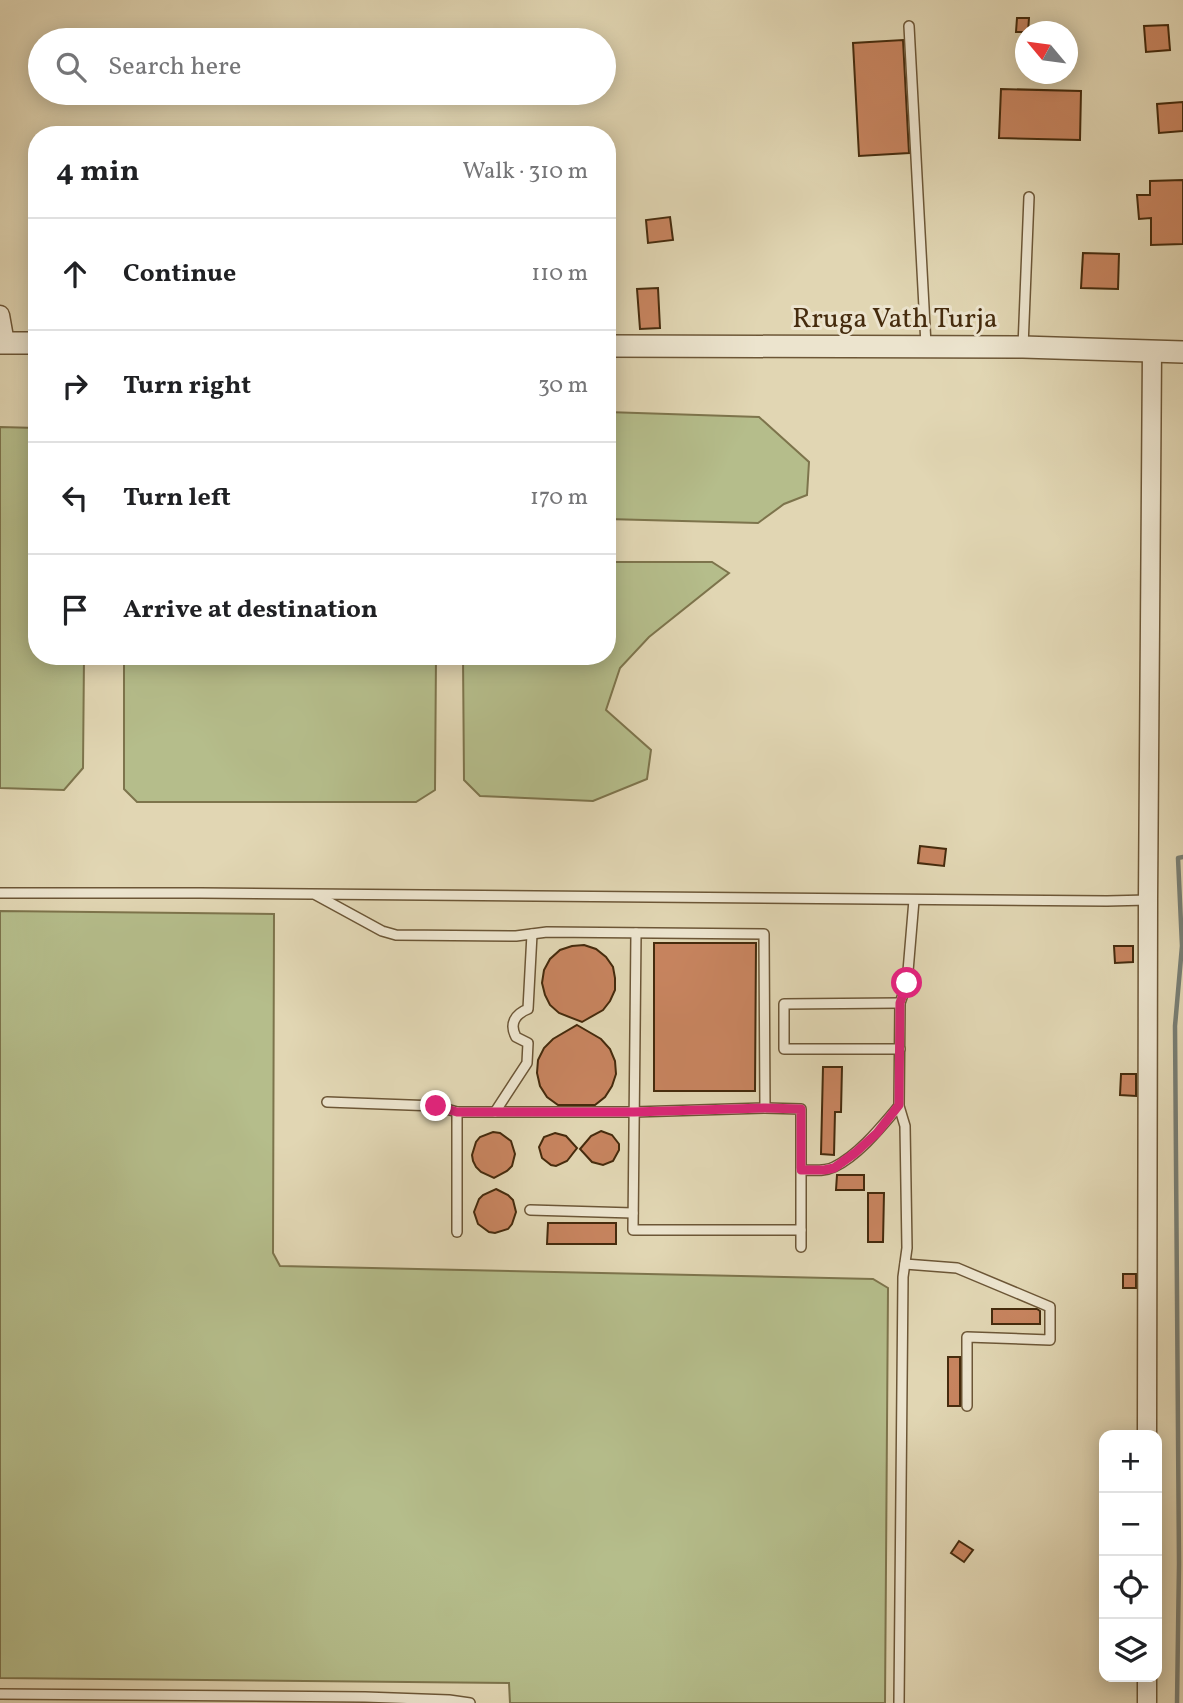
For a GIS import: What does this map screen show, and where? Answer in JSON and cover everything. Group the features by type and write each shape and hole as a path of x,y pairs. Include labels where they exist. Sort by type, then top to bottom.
{"street":[{"path":"0,315 2,343 28,343"},
{"name":"Rruga Vath Turja","path":"616,346 1023,347 1183,352"},
{"path":"1147,1430 1152,351"},
{"path":"1147,1682 1147,1703"}],"lane":[{"path":"909,26 926,347"},
{"path":"1023,347 1029,197"},
{"path":"0,893 1148,900"},
{"path":"314,894 382,931 396,935 516,936 547,932 764,934 765,1108"},
{"path":"899,1703 903,1277 906,1248 905,1126 899,1105 900,1003 907,983 914,900"},
{"path":"636,933 633,1230 801,1230"},
{"path":"495,1112 527,1063 528,1043 516,1037 512,1026 517,1015 528,1009 532,934"},
{"path":"900,1003 785,1004 784,1015 784,1049 900,1049"},
{"path":"327,1102 436,1106 457,1112 801,1109 801,1247"},
{"path":"801,1170 834,1168 877,1133 899,1105"},
{"path":"457,1112 457,1232"},
{"path":"530,1210 633,1213"},
{"path":"905,1264 957,1268 1050,1307 1050,1340 967,1337 967,1406"},
{"path":"0,1694 365,1697 449,1699 470,1703"}],"green space":[{"path":"616,412 759,417 809,462 807,495 784,504 758,523 616,519"},
{"path":"0,427 28,428 28,665 84,665 83,768 64,790 0,788"},
{"path":"616,562 712,562 729,573 649,637 620,668 606,710 651,750 647,779 593,801 480,796 464,780 463,665 616,665"},
{"path":"124,665 436,665 435,790 416,802 137,802 124,789"},
{"path":"0,911 274,914 273,1253 280,1266 873,1279 888,1288 885,1703 510,1703 509,1683 0,1678"}],"building":[{"path":"1017,18 1029,18 1029,21 1017,21"},
{"path":"1168,25 1170,50 1146,52 1144,26"},
{"path":"903,40 909,153 859,156 853,43"},
{"path":"1001,89 1081,91 1080,140 999,138"},
{"path":"1183,102 1183,131 1159,133 1157,104"},
{"path":"1183,180 1183,244 1151,245 1151,218 1139,219 1137,195 1150,195 1150,181"},
{"path":"670,217 673,240 648,243 646,220"},
{"path":"1083,253 1119,254 1118,289 1081,288"},
{"path":"658,288 660,328 640,329 637,289"},
{"path":"920,846 946,849 944,866 918,863"},
{"path":"654,943 756,943 755,1091 654,1091"},
{"path":"584,945 596,949 613,967 615,990 603,1010 582,1022 559,1013 550,1005 542,983 544,970 550,959 560,950"},
{"path":"1114,946 1133,946 1133,962 1115,963"},
{"path":"577,1025 601,1039 610,1049 616,1074 605,1097 595,1105 558,1105 547,1097 540,1086 538,1060 553,1039"},
{"path":"823,1067 842,1067 841,1112 835,1112 834,1155 821,1154"},
{"path":"1121,1074 1136,1074 1136,1096 1120,1095"},
{"path":"601,1131 612,1135 619,1144 613,1161 603,1165 592,1162 580,1149 591,1136"},
{"path":"493,1132 500,1133 511,1141 515,1154 512,1166 494,1178 476,1167 472,1155 480,1137"},
{"path":"555,1133 566,1136 577,1148 567,1161 556,1166 542,1158 539,1147 544,1137"},
{"path":"837,1175 864,1175 864,1190 836,1190"},
{"path":"496,1189 513,1200 516,1212 508,1229 495,1233 478,1224 474,1212 479,1199"},
{"path":"868,1193 884,1193 883,1242 868,1242"},
{"path":"548,1223 616,1223 616,1244 547,1244"},
{"path":"1123,1274 1136,1274 1136,1288 1123,1288"},
{"path":"992,1309 1037,1309 1040,1311 1040,1324 992,1324"},
{"path":"948,1357 960,1357 960,1406 948,1406"},
{"path":"959,1541 973,1550 964,1562 951,1553"}],"waterway":[{"path":"1177,1703 1179,1564 1175,1026 1182,946 1178,858 1183,857"}],"route":[{"path":"436,1106 457,1112 801,1109 801,1170 834,1168 877,1133 899,1105 900,1003 907,983"}]}
